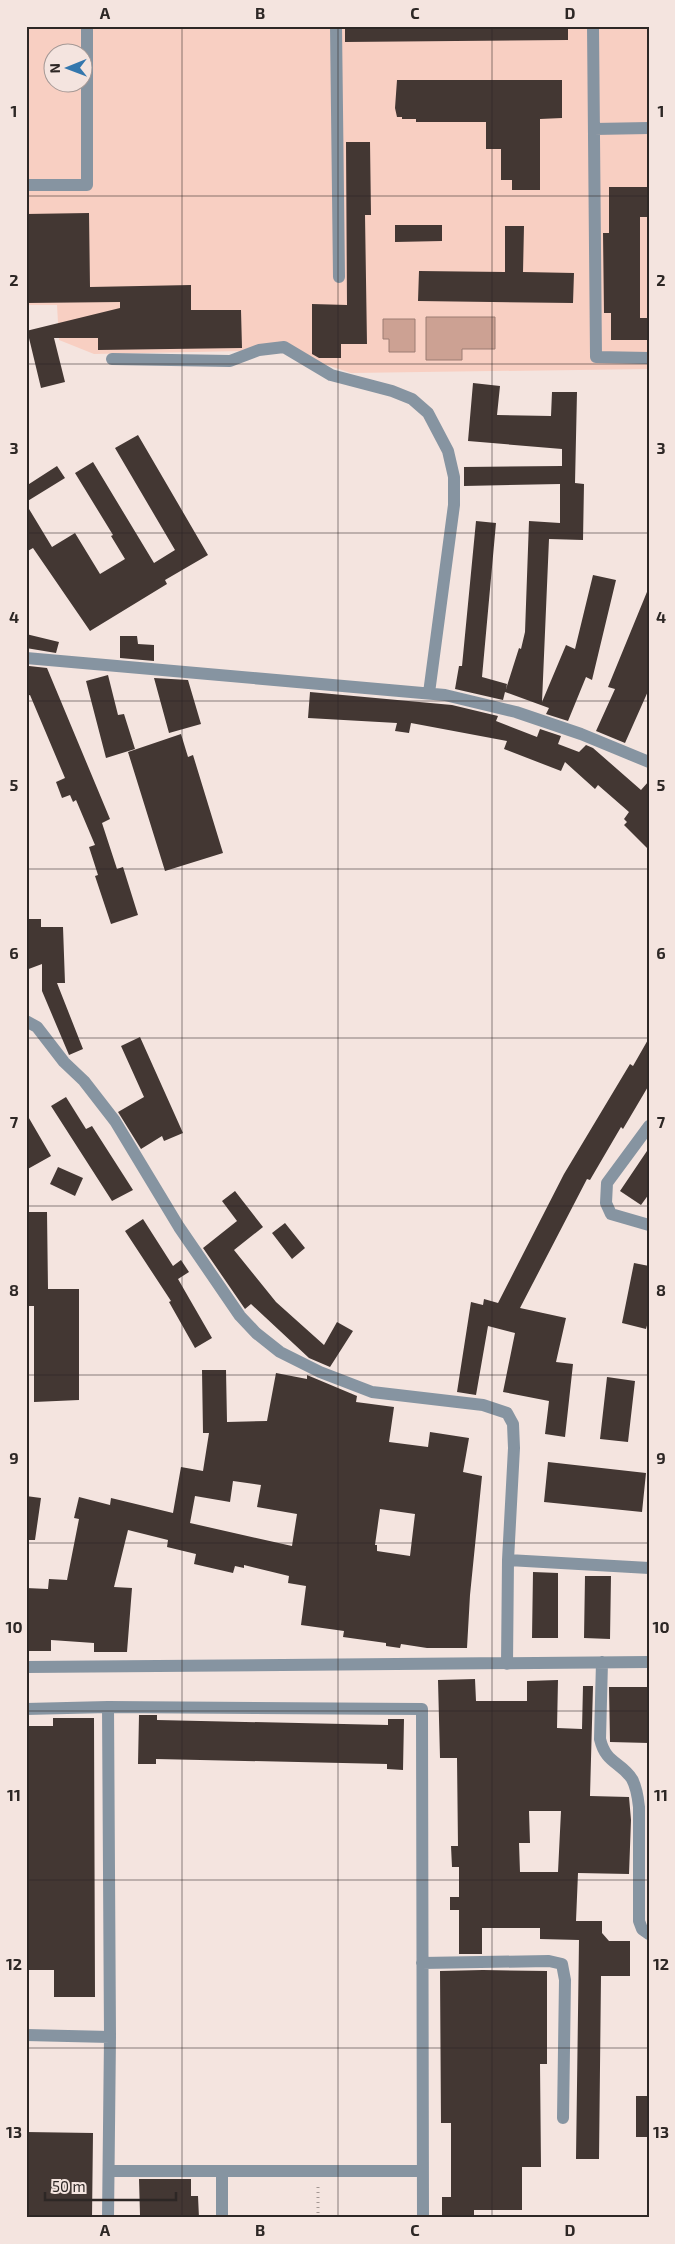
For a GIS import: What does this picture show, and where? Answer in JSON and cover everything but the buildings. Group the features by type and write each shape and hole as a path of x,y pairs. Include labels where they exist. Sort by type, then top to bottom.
{"street":[{"path":"26,185 86,185 87,26"},
{"path":"336,26 339,277"},
{"path":"593,26 596,357 649,358"},
{"path":"594,129 649,128"},
{"path":"112,359 230,361 259,350 284,347 331,375 392,391 412,399 428,413 448,451 454,477 450,534 429,693"},
{"path":"26,658 303,684 445,695 516,712 581,734 649,762"},
{"path":"26,1021 37,1027 64,1062 84,1080 115,1121 179,1227 240,1316 256,1333 280,1352 354,1387 372,1392 483,1405 507,1413 513,1424 514,1448 508,1560 507,1664"},
{"path":"649,1126 607,1183 606,1203 611,1214 649,1225"},
{"path":"508,1560 649,1568"},
{"path":"602,1662 600,1739 602,1749 608,1758 631,1778 636,1789 639,1807 639,1921 642,1929 649,1934"},
{"path":"26,1667 649,1662"},
{"path":"26,1709 108,1707 422,1709 423,2218"},
{"path":"108,1707 110,2036 108,2218"},
{"path":"422,1963 549,1961 562,1964 565,1980 563,2118"},
{"path":"26,2035 110,2036"},
{"path":"109,2171 423,2171"},
{"path":"222,2172 222,2218"}],"path":[{"path":"318,2170 318,2218"}],"shaded area":[{"path":"26,26 649,26 649,369 351,373 308,359 285,343 243,351 94,354 59,340 57,305 26,305"},
{"path":"426,317 495,317 495,349 462,349 462,360 426,360"},
{"path":"383,319 415,319 415,352 389,352 389,339 383,339"}]}
